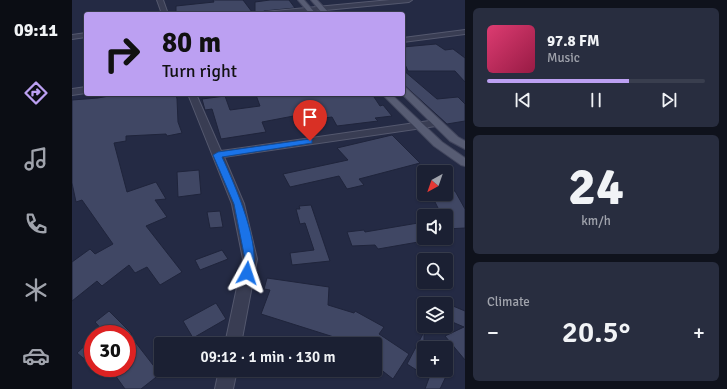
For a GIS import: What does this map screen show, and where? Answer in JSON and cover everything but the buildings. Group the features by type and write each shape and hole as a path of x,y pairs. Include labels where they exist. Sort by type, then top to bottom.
{"main road":[{"path":"301,0 310,12"},
{"path":"314,0 325,12"},
{"path":"405,92 436,123 454,139 465,146"},
{"path":"388,96 438,144 464,162"}],"street":[{"path":"160,0 164,12"},
{"path":"310,12 321,8 409,0"},
{"path":"405,40 465,32"},
{"path":"72,37 84,35"},
{"path":"72,92 84,90"},
{"path":"193,96 238,204 250,259 234,337"},
{"path":"218,155 436,123"},
{"path":"224,389 227,377"}],"route":[{"path":"247,273 250,259 238,204 218,155 310,141"}]}
